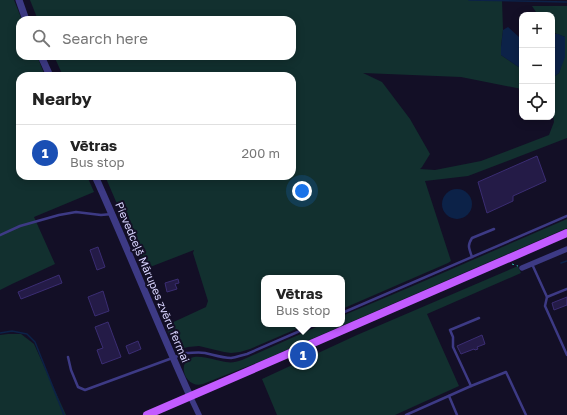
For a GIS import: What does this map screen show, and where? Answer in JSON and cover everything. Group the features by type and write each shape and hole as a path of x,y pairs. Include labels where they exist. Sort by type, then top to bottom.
{"main road":[{"path":"147,415 567,233"}],"street":[{"path":"18,0 24,16"},
{"path":"44,60 48,72"},
{"name":"Pievedceļš Mārupes zvēru fermai","path":"97,180 190,396"},
{"path":"522,268 567,249"},
{"path":"190,396 199,415"}],"lane":[{"path":"0,235 20,226 59,215 76,212 100,215 112,214"},
{"path":"345,312 567,216"},
{"path":"472,257 469,249 469,243 472,238 494,229"},
{"path":"532,264 547,298 546,306 567,355"},
{"path":"547,298 567,289"},
{"path":"471,386 453,347 453,337 450,330 479,318"},
{"path":"68,357 71,370 78,387 85,390 186,353 195,352 230,358 237,357 309,327"},
{"path":"406,415 506,372 526,415"},
{"path":"448,396 457,415"}],"green space":[{"path":"0,0 14,0 20,16 16,16 16,60 39,60 43,72 16,72 16,180 89,180 94,192 34,217 55,264 0,290"},
{"path":"30,0 502,0 503,30 501,55 519,67 519,88 461,77 363,73 382,82 410,119 430,154 420,169 435,170 481,161 549,135 555,120 555,76 559,73 564,57 565,37 555,33 555,12 536,12 532,6 567,6 567,138 468,176 425,181 451,261 448,263 345,308 345,275 261,275 261,327 301,327 240,352 224,352 199,346 177,350 165,326 206,307 208,301 193,253 194,250 145,269 107,180 296,180 296,72 61,72 56,60 296,60 296,16 36,16"},
{"path":"567,219 567,228 345,324 345,315"},
{"path":"518,266 521,273 427,314 459,386 395,415 277,415 262,379 357,335"},
{"path":"316,327 339,327 203,384 197,385 192,383 188,380 184,371 186,362 193,357 202,357 228,362 242,360"},
{"path":"21,334 34,344 66,415 0,415 0,335"}],"water":[{"path":"508,27 519,37 519,67 501,55 503,30"},
{"path":"555,34 565,37 565,57 559,73 555,76"},
{"path":"457,189 463,190 471,198 471,210 463,218 457,219 451,218 443,210 442,204 443,198 451,190"}],"building":[{"path":"537,156 546,181 513,196 513,201 487,213 478,182"},
{"path":"98,247 105,267 97,270 90,250"},
{"path":"59,275 62,283 21,299 18,292"},
{"path":"178,279 179,283 175,284 177,289 167,292 165,283"},
{"path":"103,291 109,311 95,316 88,297"},
{"path":"567,297 567,305 554,310 552,303"},
{"path":"108,322 121,357 102,364 97,350 103,348 95,327"},
{"path":"482,335 485,344 477,347 478,349 461,354 457,346"},
{"path":"138,341 141,349 129,354 126,346"}],"waterway":[{"path":"469,0 567,2"},
{"path":"561,263 567,261"},
{"path":"0,333 12,331 27,334 35,342 64,415"}],"place":[{"name":"Vētras","path":"303,355"}]}
